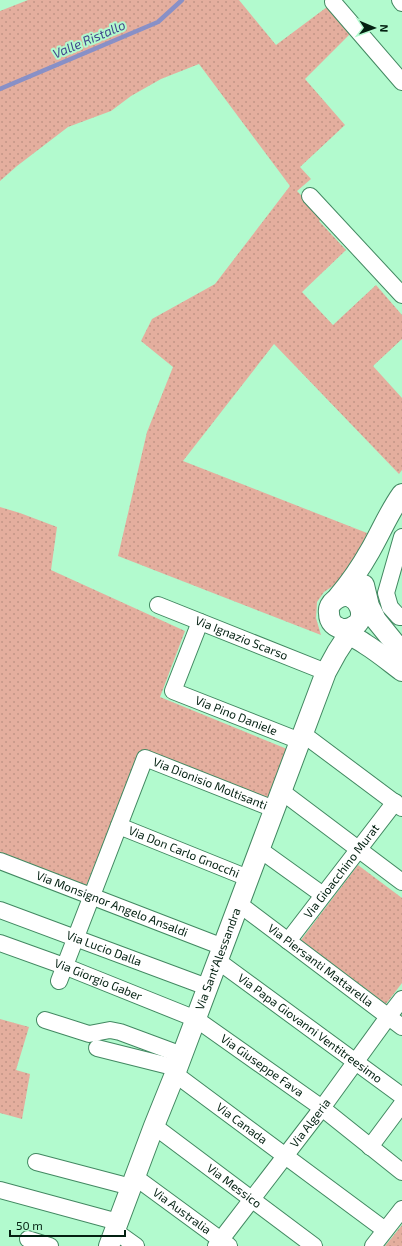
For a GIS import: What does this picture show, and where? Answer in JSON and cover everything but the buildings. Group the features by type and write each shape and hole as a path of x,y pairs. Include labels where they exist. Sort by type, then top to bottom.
{"street":[{"path":"333,2 402,82"},
{"path":"310,196 402,295"},
{"path":"326,672 351,626 359,604 350,597 338,597 350,583 400,500"},
{"path":"402,537 399,559 386,593 390,607 398,616 402,618"},
{"path":"370,551 399,559"},
{"path":"326,672 330,645 351,626 364,585 370,551"},
{"path":"364,585 369,606 376,620 402,652"},
{"name":"Via Ignazio Scarso","path":"158,605 326,672"},
{"name":"Via Pino Daniele","path":"200,622 173,691 301,738 398,805"},
{"path":"351,626 386,642 402,652"},
{"path":"351,626 402,671"},
{"name":"Via Sant'Alessandra","path":"114,1233 326,672"},
{"name":"Via Dionisio Moltisanti","path":"119,826 145,758 274,809"},
{"path":"281,791 402,882"},
{"name":"Via Gioacchino Murat","path":"288,941 359,849 398,805"},
{"path":"61,973 119,826"},
{"name":"Via Don Carlo Gnocchi","path":"119,826 248,878"},
{"path":"259,849 323,895"},
{"name":"Via Monsignor Angelo Ansaldi","path":"0,861 90,897 220,954"},
{"name":"Via Piersanti Mattarella","path":"239,904 402,1027"},
{"name":"Via Lucio Dalla","path":"0,910 207,987"},
{"name":"Via Giorgio Gaber","path":"0,943 61,973 196,1019"},
{"name":"Via Papa Giovanni Ventitreesimo","path":"220,954 355,1062 402,1096"},
{"name":"Via Algeria","path":"222,1244 251,1199 322,1108 402,999"},
{"name":"Via Giuseppe Fava","path":"196,1019 322,1108 402,1172"},
{"path":"45,1020 89,1034 110,1030 120,1032 178,1066"},
{"path":"97,1048 178,1066"},
{"name":"Via Canada","path":"178,1066 285,1156 385,1230"},
{"path":"370,1147 402,1104"},
{"name":"Via Messico","path":"154,1126 314,1246"},
{"path":"36,1162 133,1182"},
{"name":"Via Australia","path":"133,1182 222,1244"},
{"path":"0,1190 114,1233 136,1246"},
{"path":"373,1246 402,1209"},
{"path":"28,1239 50,1246"}],"shaded area":[{"path":"28,0 239,0 276,45 327,7 350,34 305,79 345,125 300,167 311,179 297,191 323,218 319,221 346,250 302,292 333,325 376,285 402,315 402,339 373,366 402,398 402,470 399,474 274,344 183,461 367,533 356,563 336,584 324,592 317,602 316,618 321,635 118,556 147,432 173,367 141,341 152,319 215,284 290,186 199,64 161,79 131,96 111,111 68,127 0,181 0,11"},
{"path":"0,507 57,527 51,570 185,631 160,697 287,749 268,800 141,750 86,886 0,854"},
{"path":"358,865 402,898 402,983 386,1004 301,940"},
{"path":"0,1019 29,1027 16,1070 30,1074 22,1119 0,1113"},
{"path":"402,1225 402,1246 385,1246"}],"waterway":[{"name":"Valle Ristallo","path":"0,89 158,22 182,0"}]}
